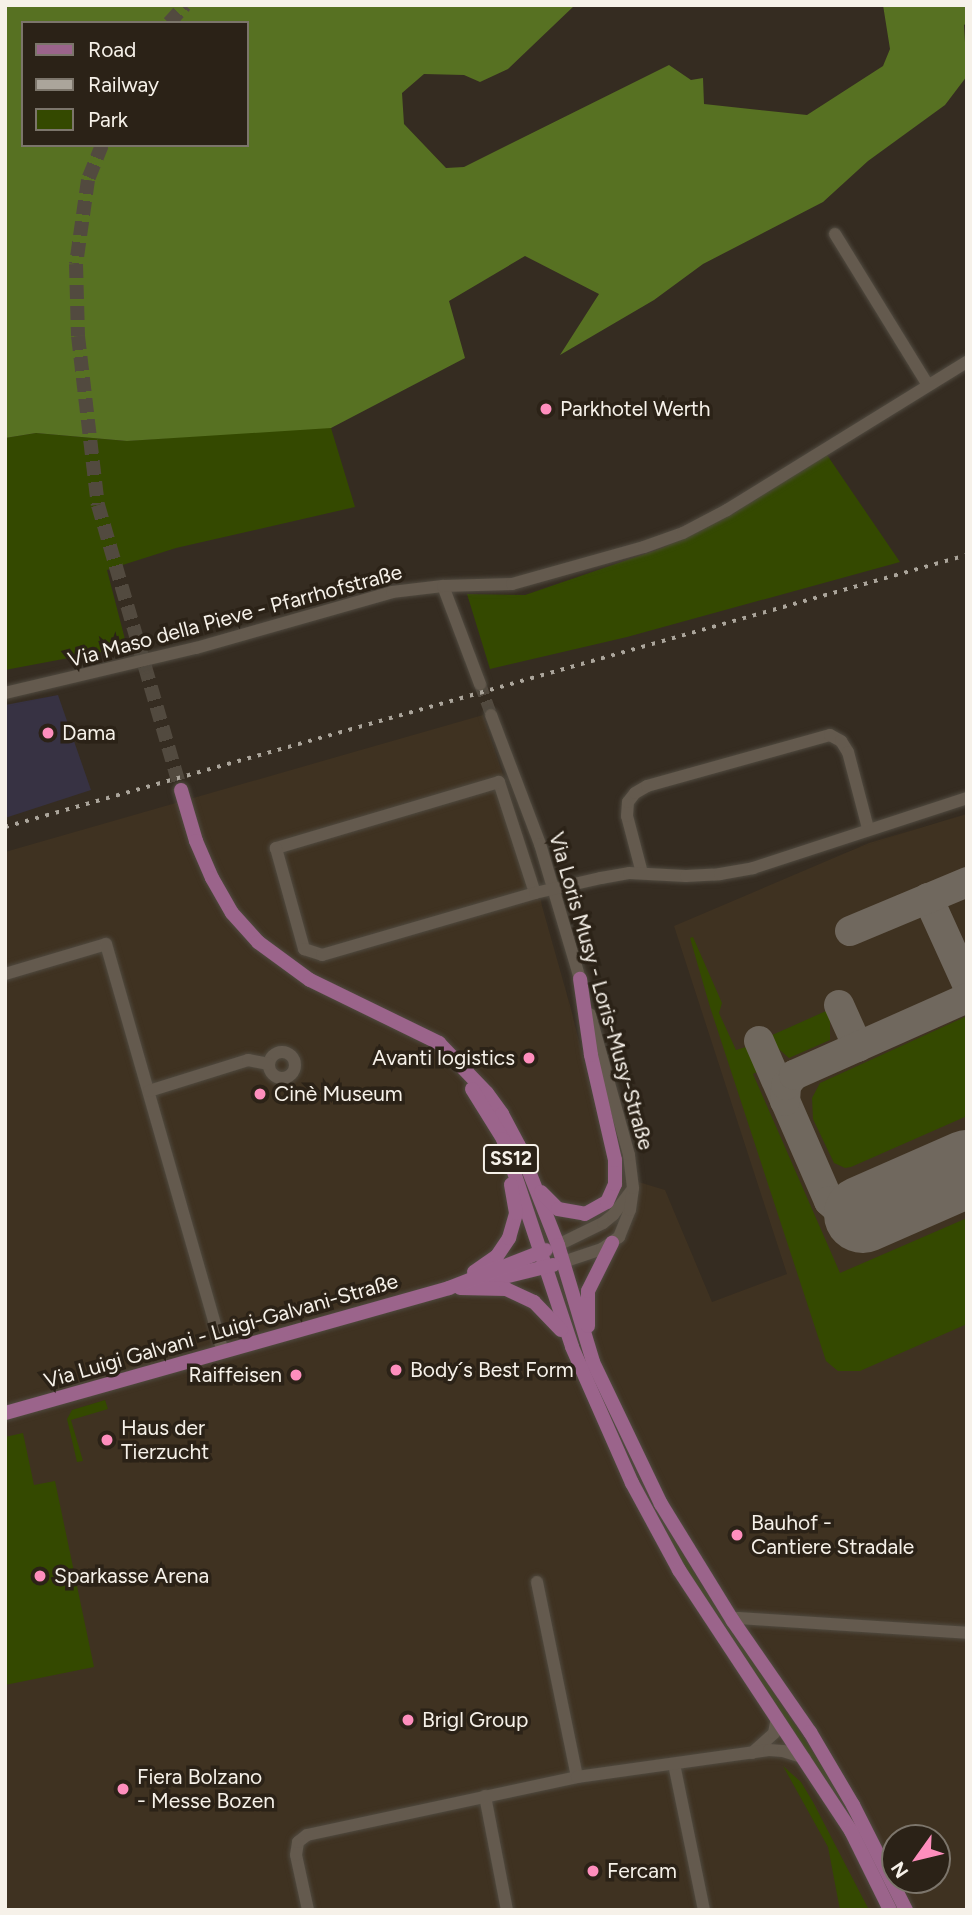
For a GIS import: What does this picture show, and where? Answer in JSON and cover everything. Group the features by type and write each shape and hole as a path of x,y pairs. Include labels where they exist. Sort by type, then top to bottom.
{"main road":[{"name":"SS12","path":"181,790 196,841 212,878 232,912 258,942 310,980 426,1034 447,1048 487,1093 519,1146"},
{"path":"519,1146 537,1186 558,1209 585,1214 597,1210 611,1197 615,1184 615,1160 591,1055 580,979"},
{"name":"SS12","path":"413,1030 445,1056 461,1075 481,1100 503,1139 542,1260"},
{"path":"449,1288 501,1251 512,1233 516,1213 502,1158 461,1075"},
{"path":"519,1146 558,1245 591,1355 661,1504 733,1621 810,1732 847,1794 906,1910"},
{"path":"591,1355 587,1313 589,1291 612,1243"},
{"path":"542,1260 558,1245"},
{"path":"449,1288 542,1260 563,1262"},
{"path":"542,1260 572,1347 612,1443 646,1512 679,1570 851,1831 887,1906"},
{"path":"449,1288 506,1289 534,1302 558,1324 572,1347"},
{"name":"Via Luigi Galvani - Luigi-Galvani-Straße","path":"5,1413 449,1288"}],"street":[{"path":"835,234 928,385"},
{"name":"Via Maso della Pieve - Pfarrhofstraße","path":"5,693 196,648 352,601 392,592 443,586 512,584 683,533 727,510 967,362"},
{"path":"443,586 480,684"},
{"name":"Via Loris Musy - Loris-Musy-Straße","path":"491,715 524,798 554,888 629,1155 634,1188"},
{"path":"642,873 627,817 628,802 635,793 647,786 830,735 841,741 848,752 868,828"},
{"path":"535,893 499,782 276,848 304,949 322,955 554,888 642,873 687,876 742,870 967,798"},
{"path":"5,974 106,944 223,1352"},
{"path":"149,1091 248,1060 269,1064"},
{"path":"563,1262 612,1243 625,1229 634,1188"},
{"path":"558,1245 613,1215 634,1188"},
{"path":"537,1582 578,1777"},
{"path":"733,1621 738,1618 967,1633"},
{"path":"752,1753 774,1733 777,1717"},
{"path":"308,1910 296,1855 298,1842 307,1835 578,1777 752,1753 783,1751 806,1759"},
{"path":"674,1764 704,1910"},
{"path":"485,1796 507,1910"}],"shaded area":[{"path":"58,695 91,790 5,818 5,705"},
{"path":"483,715 536,874 612,1174 665,1190 712,1302 787,1274 674,926 869,843 967,814 967,1910 5,1910 5,852"}],"green space":[{"path":"5,5 575,5 508,69 480,82 464,75 424,74 402,93 404,124 446,168 464,167 669,65 691,80 703,78 704,104 807,115 883,66 890,49 883,5 967,5 967,23 964,25 967,76 945,105 868,161 823,202 703,264 654,300 560,355 599,294 525,256 449,301 465,358 331,428 127,441 36,433 5,438"},
{"path":"331,428 355,507 176,548 107,570 127,647 5,670 5,438 36,433 127,441"},
{"path":"825,452 900,562 627,637 490,669 467,594 525,595 662,548 731,515"},
{"path":"693,937 722,1003 719,1013 736,1050 746,1047 757,1072 753,1074 840,1273 967,1218 967,1324 860,1371 838,1371 826,1361 710,1007 690,938"},
{"path":"826,1011 830,1020 830,1040 789,1058 773,1044 770,1036"},
{"path":"967,1016 967,1116 851,1167 845,1168 834,1163 813,1119 812,1098 820,1083"},
{"path":"105,1400 108,1409 71,1420 83,1461 77,1462 67,1419 72,1410"},
{"name":"Sparkasse Arena","path":"23,1433 34,1485 55,1481 94,1667 5,1685 5,1437"},
{"path":"657,1511 700,1584 838,1790 881,1879 837,1798 698,1587 654,1512"},
{"path":"783,1766 801,1782 813,1802 869,1910 840,1910 828,1847"}],"taxiway":[{"path":"850,931 967,882"},
{"path":"928,898 967,984"},
{"path":"785,1101 786,1085 794,1075 967,998"},
{"path":"839,1005 858,1047"},
{"path":"759,1041 829,1201 843,1214 853,1217 862,1214"}],"runway":[{"path":"862,1214 967,1168"}],"tunnel":[{"path":"171,21 185,5"},
{"path":"101,147 88,180 76,264 78,336 98,505 181,790"},
{"path":"480,684 491,715"}],"railway":[{"path":"5,827 967,555"}],"place":[{"name":"Parkhotel Werth","path":"546,409"},
{"name":"Dama","path":"48,733"},
{"name":"Avanti logistics","path":"529,1058"},
{"name":"Cinè Museum","path":"260,1094"},
{"name":"Body´s Best Form","path":"396,1370"},
{"name":"Raiffeisen","path":"296,1375"},
{"name":"Haus der Tierzucht","path":"107,1440"},
{"name":"Bauhof - Cantiere Stradale","path":"737,1535"},
{"name":"Sparkasse Arena","path":"40,1576"},
{"name":"Brigl Group","path":"408,1720"},
{"name":"Fiera Bolzano - Messe Bozen","path":"123,1789"},
{"name":"Fercam","path":"593,1871"}]}
